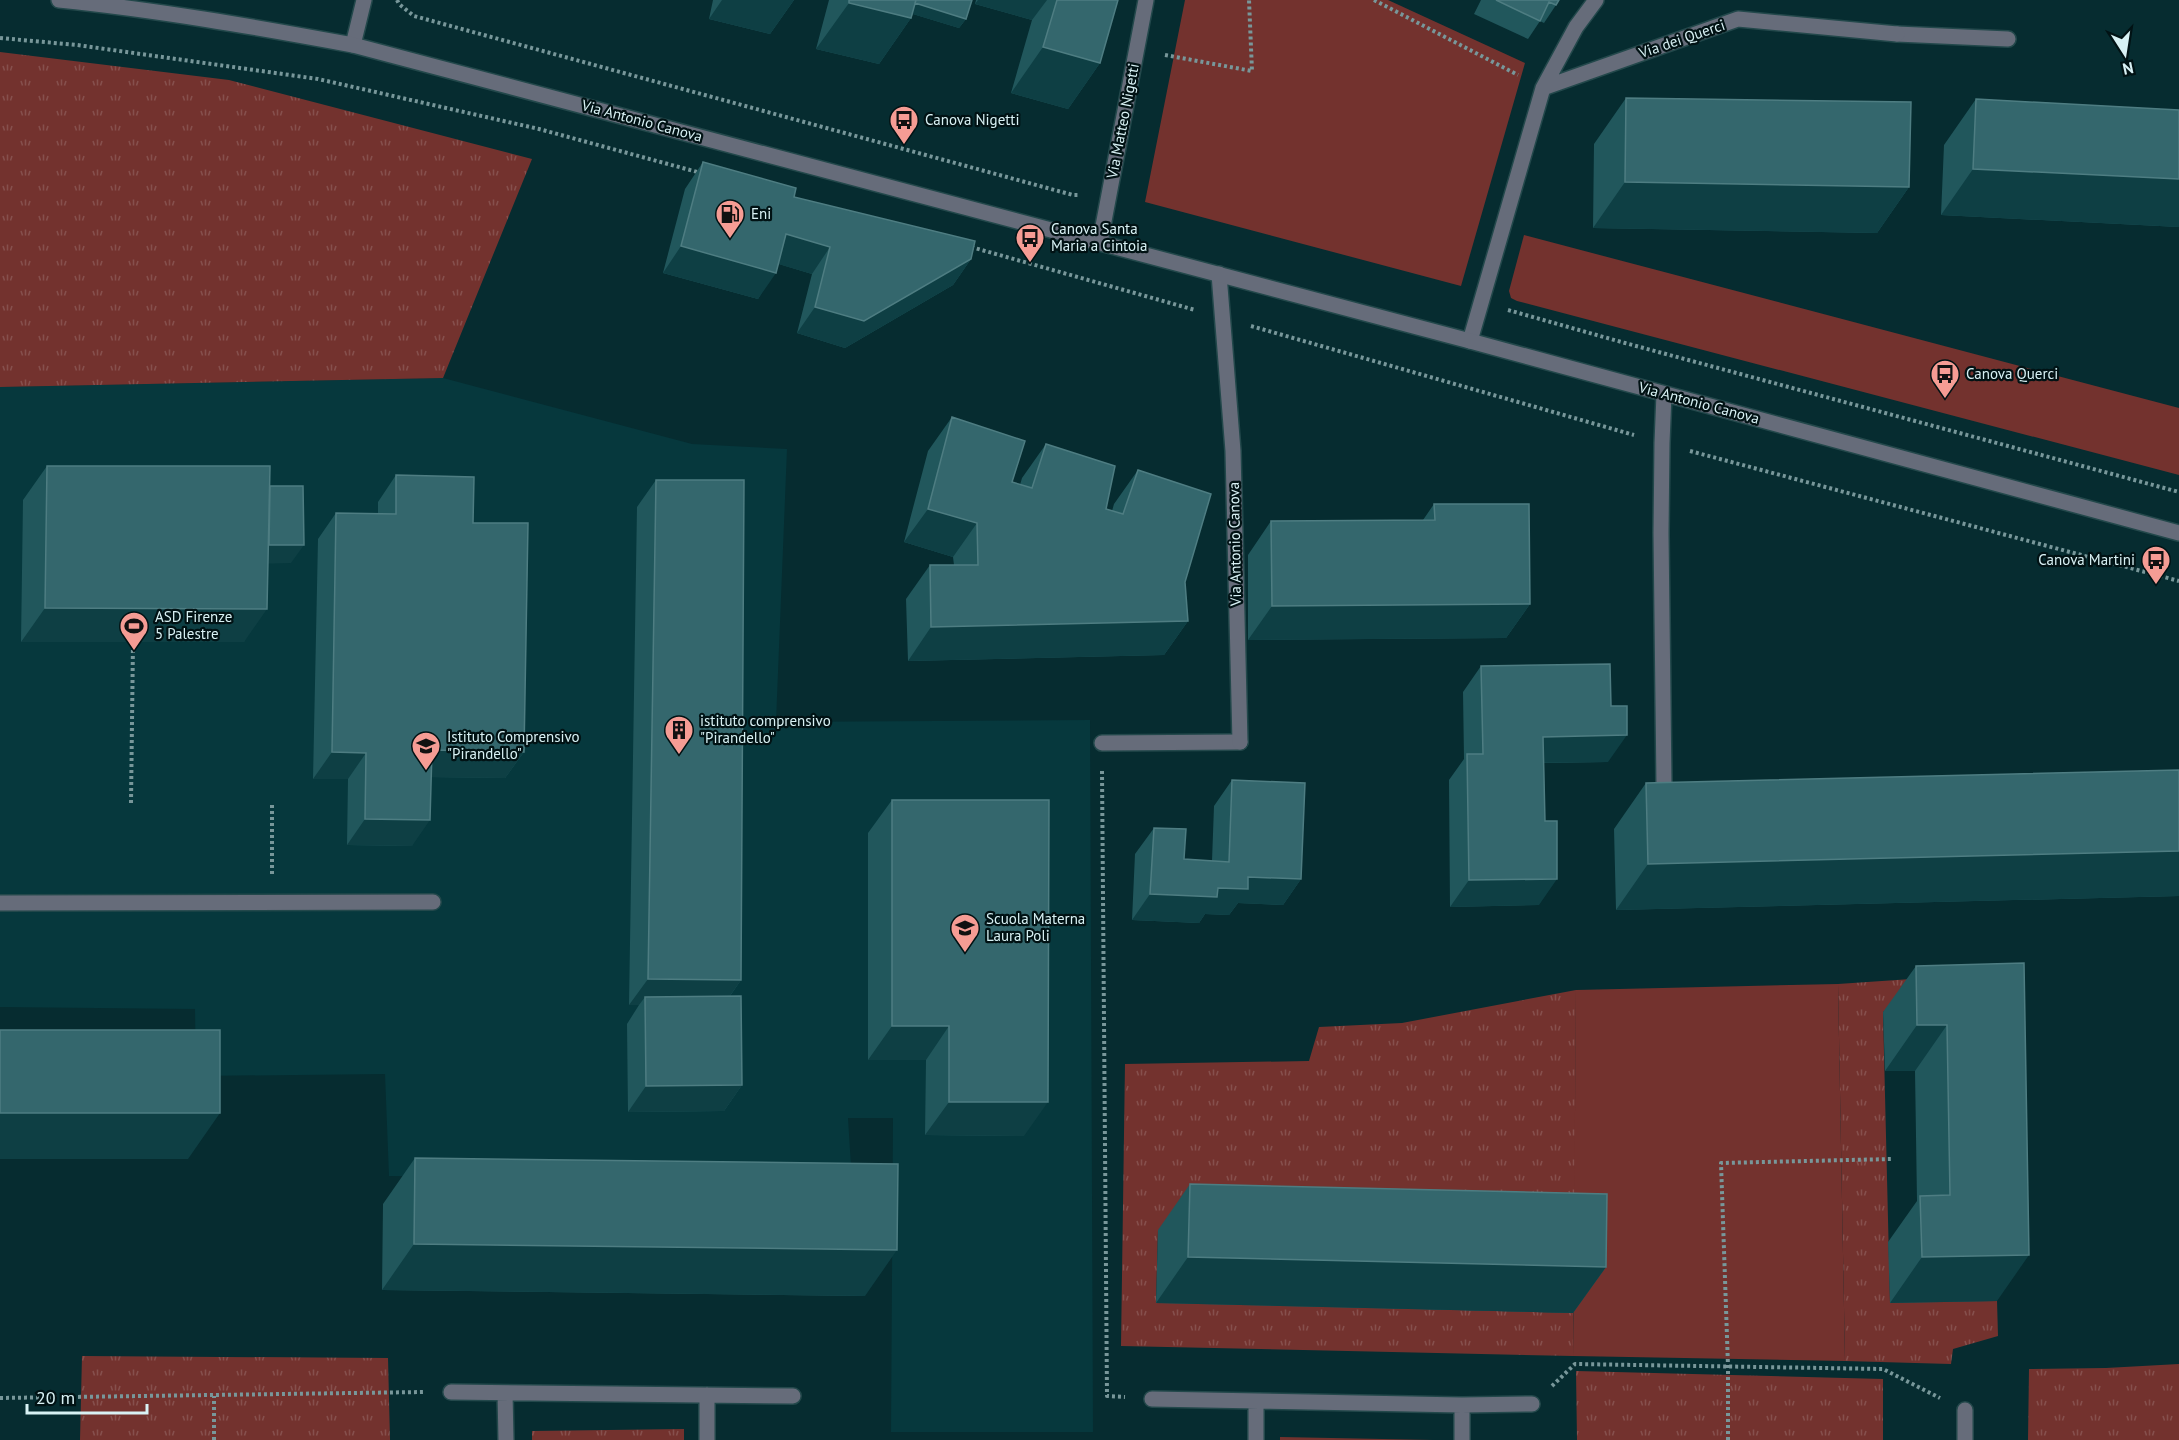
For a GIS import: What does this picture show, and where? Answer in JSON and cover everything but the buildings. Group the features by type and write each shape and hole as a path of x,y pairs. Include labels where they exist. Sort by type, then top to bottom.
{"street":[{"name":"Via Antonio Canova","path":"59,0 129,7 237,23 353,45 1100,242 2179,533"},
{"path":"353,45 364,0"},
{"name":"Via Matteo Nigetti","path":"1100,242 1146,0"},
{"path":"1470,341 1543,88 1576,27 1596,0"},
{"name":"Via dei Querci","path":"1543,88 1738,19 1897,34 2008,39"},
{"name":"Via Antonio Canova","path":"1102,743 1240,742 1233,451 1219,274"},
{"path":"1664,394 1662,443 1664,785"},
{"path":"0,903 433,902"},
{"path":"451,1392 793,1396"},
{"path":"505,1392 506,1440"},
{"path":"707,1395 707,1440"},
{"path":"1152,1399 1462,1405 1532,1404"},
{"path":"1256,1401 1256,1440"},
{"path":"1462,1405 1462,1440"},
{"path":"1965,1410 1965,1440"}],"path":[{"path":"398,0 399,4 414,15 1073,195 1080,195 1084,191"},
{"path":"1165,55 1252,71 1249,0"},
{"path":"1374,0 1543,88"},
{"path":"0,38 77,45 318,79 539,129 712,176"},
{"path":"964,245 1662,443 2179,581"},
{"path":"1504,309 1648,350 2179,492"},
{"path":"131,803 133,642"},
{"path":"1102,743 1107,1396 1152,1399"},
{"path":"272,805 272,876"},
{"path":"1728,1440 1728,1366 1721,1163 1892,1159"},
{"path":"1532,1404 1575,1364 1728,1366 1883,1369 1965,1410"},
{"path":"0,1398 451,1392"},
{"path":"214,1395 214,1440"}],"shaded area":[{"name":"Istituto Comprensivo \"Pirandello\"","path":"443,378 692,444 787,449 776,722 1090,720 1093,1432 891,1432 893,1118 848,1118 852,1182 389,1176 385,1074 196,1076 195,1009 0,1007 0,387"}],"green space":[{"path":"1185,0 1388,0 1525,63 1461,286 1145,202"},
{"path":"0,52 229,80 532,159 443,378 0,387"},
{"path":"1524,235 2179,408 2179,475 1517,301 1511,298 1509,291"},
{"path":"1926,978 1883,1012 1890,1302 1997,1301 1998,1336 1953,1349 1951,1364 1845,1361 1838,984"},
{"path":"1838,984 1845,1361 1573,1356 1576,990"},
{"path":"1576,990 1575,1240 1158,1230 1156,1302 1573,1313 1573,1356 1121,1346 1125,1064 1309,1061 1319,1027 1402,1023"},
{"path":"82,1356 388,1358 390,1440 80,1440"},
{"path":"2179,1364 2179,1440 2028,1440 2029,1369"},
{"path":"1576,1371 1883,1379 1883,1440 1577,1440"},
{"path":"684,1429 684,1440 532,1440 532,1431"},
{"path":"1280,1437 1433,1440 1280,1440"}],"place":[{"name":"Canova Nigetti","path":"904,146"},
{"name":"Eni","path":"730,240"},
{"name":"Canova Santa Maria a Cintoia","path":"1030,264"},
{"name":"Canova Querci","path":"1945,400"},
{"name":"Canova Martini","path":"2156,586"},
{"name":"ASD Firenze 5 Palestre","path":"134,652"},
{"name":"istituto comprensivo \"Pirandello\"","path":"679,756"},
{"name":"Istituto Comprensivo \"Pirandello\"","path":"426,772"},
{"name":"Scuola Materna Laura Poli","path":"965,954"}]}
